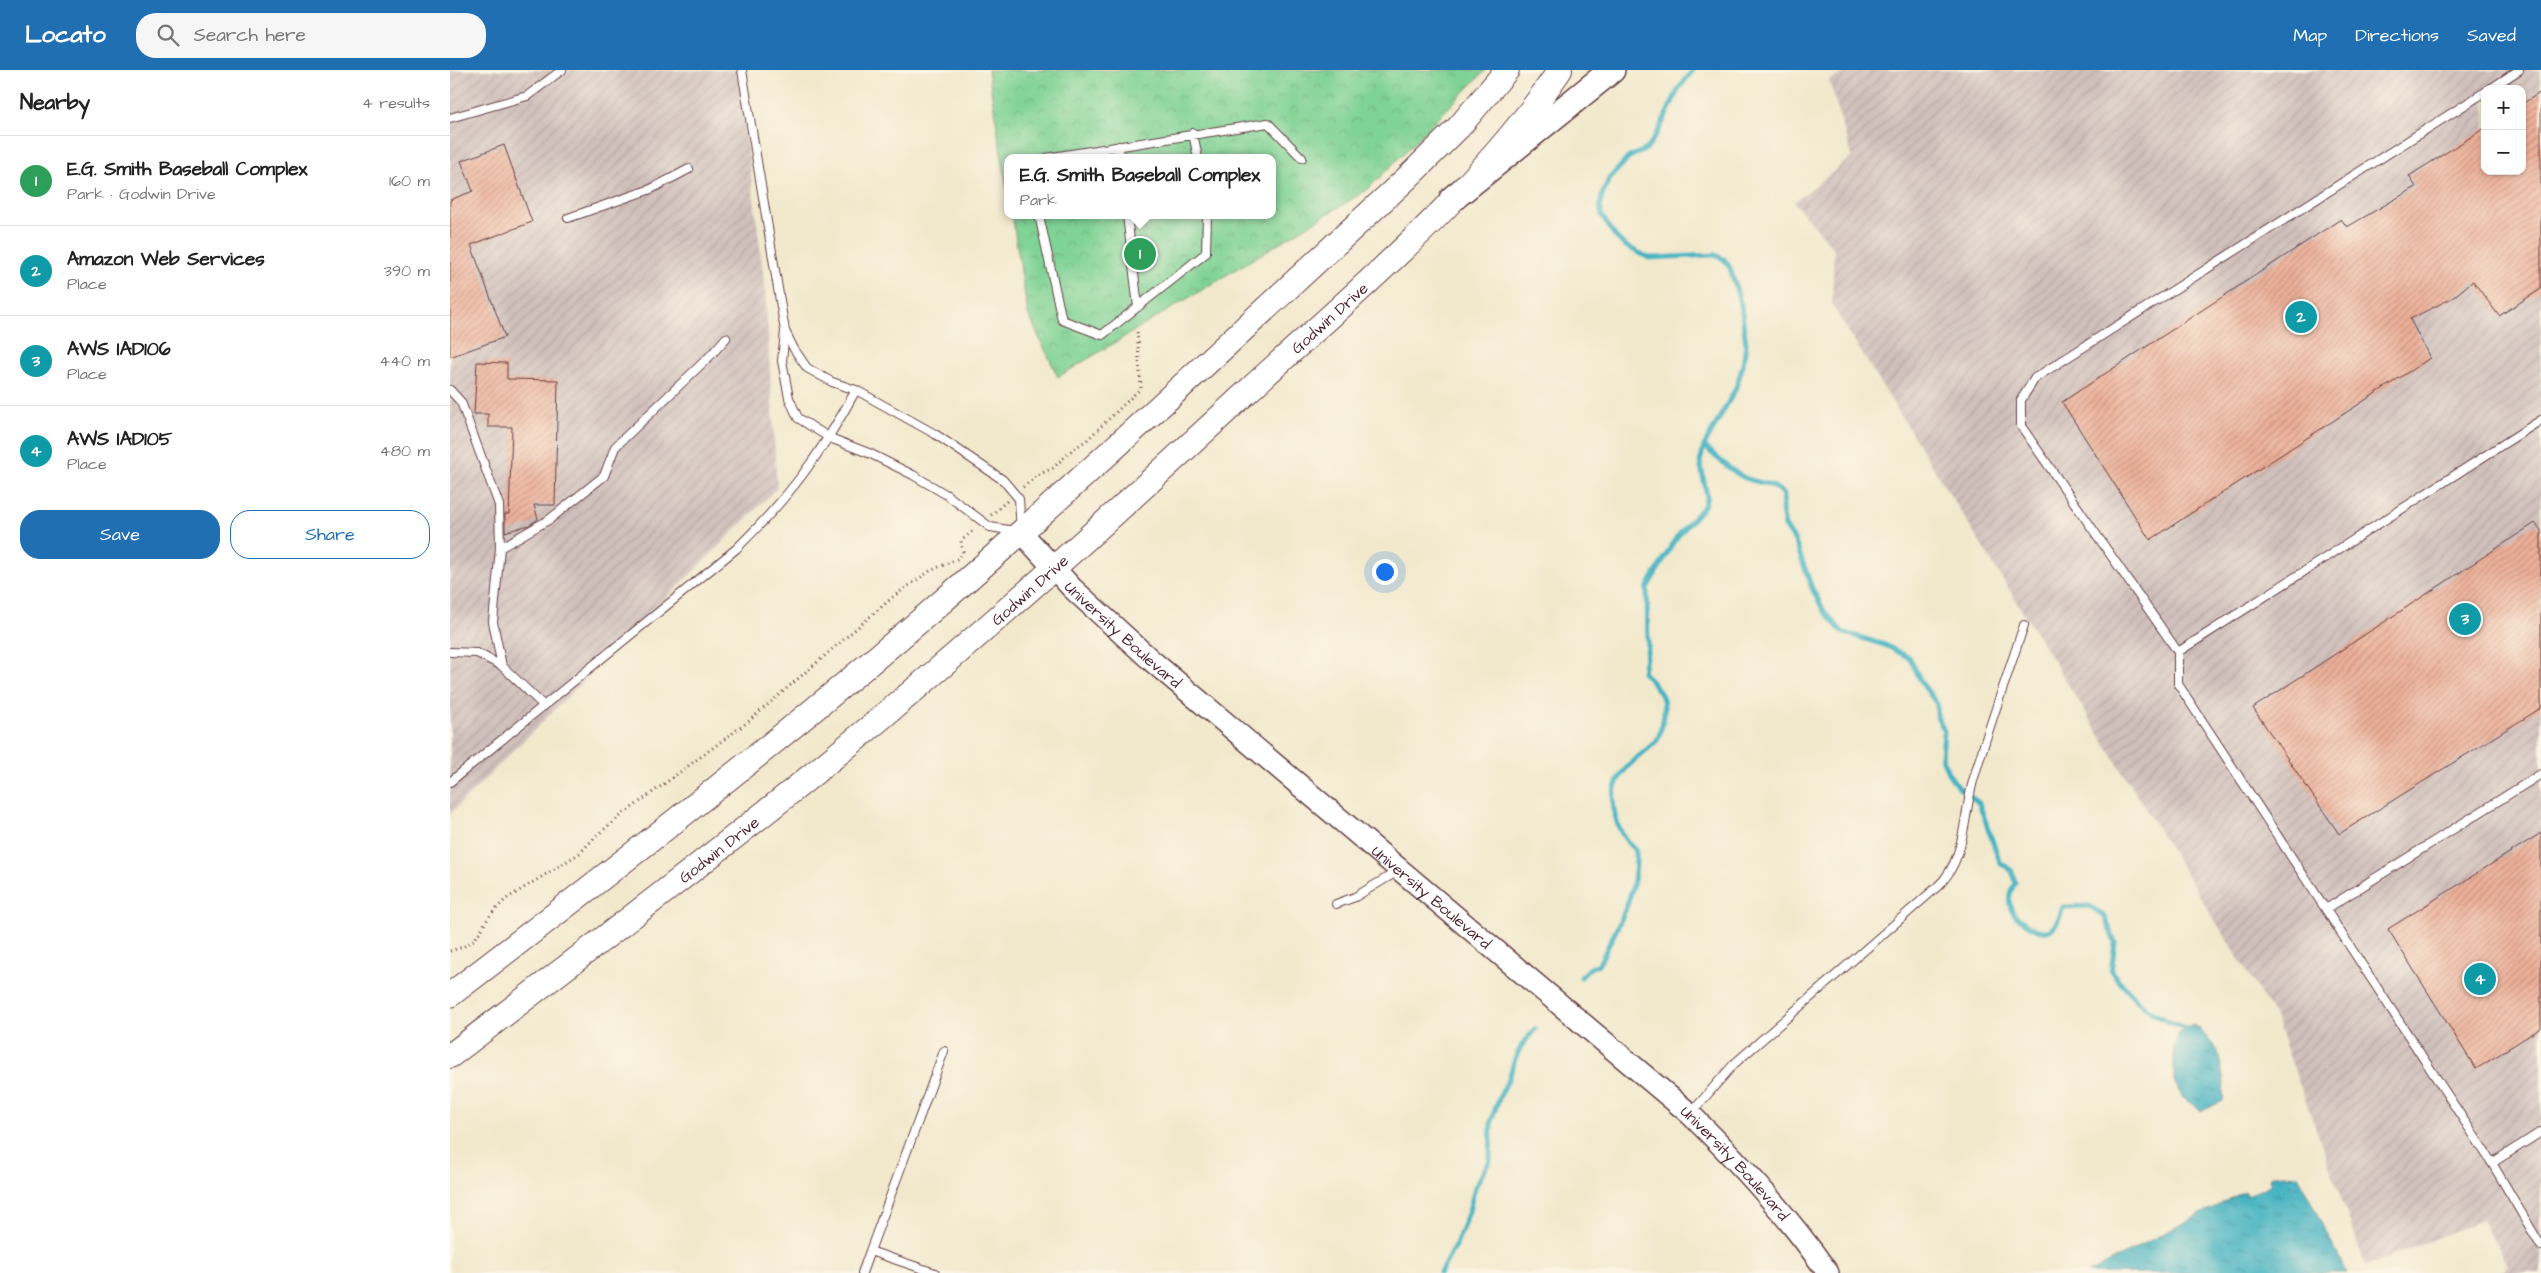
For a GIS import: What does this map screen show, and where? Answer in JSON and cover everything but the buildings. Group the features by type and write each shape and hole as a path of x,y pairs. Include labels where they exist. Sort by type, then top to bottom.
{"highway":[{"path":"1452,199 1612,70"}],"main road":[{"path":"450,995 648,843 784,734 1021,532 1405,180 1459,127 1507,70"},
{"name":"Godwin Drive","path":"450,1056 711,856 829,761 1054,568 1192,444 1452,199 1524,118 1560,70"},
{"name":"University Boulevard","path":"1021,532 1072,588 1152,662 1690,1114 1767,1192 1800,1233 1828,1273"}],"lane":[{"path":"450,118 527,96 562,70"},
{"path":"742,70 785,331 782,361 789,398 798,418 830,438 872,454 913,475 947,495 990,527 1021,532 1019,499 1003,480 935,434 856,390 832,382 807,368 785,331"},
{"path":"2496,85 2519,70"},
{"path":"2481,95 2035,378 2021,400 2021,426 2178,652 2178,684 2492,1163 2541,1246"},
{"path":"1070,154 1193,133 1268,123 1302,158"},
{"path":"1193,133 1197,154"},
{"path":"1118,146 1119,154"},
{"path":"568,218 651,189 689,169"},
{"path":"1041,219 1062,320 1102,336 1206,253 1207,219"},
{"path":"1127,219 1138,307"},
{"path":"500,548 550,519 604,476 615,447 712,354 726,338"},
{"path":"450,390 461,402 499,505 500,548 493,622 502,666"},
{"path":"450,782 736,549 775,510 804,475 830,438 856,390"},
{"path":"2178,652 2541,420"},
{"path":"1690,1114 1734,1064 1946,879 1958,856 1973,782 2024,625"},
{"path":"450,652 477,653 502,666 544,706"},
{"path":"2326,909 2541,774"},
{"path":"1336,904 1355,897 1400,870"},
{"path":"862,1273 944,1051"},
{"path":"2492,1163 2541,1132"},
{"path":"870,1252 935,1273"}],"path":[{"path":"450,951 463,947 474,939 491,914 506,899 580,853 597,835 622,815 749,721 894,596 930,571 959,558 963,554 962,541 1038,475 1053,468 1072,450 1087,440 1142,388 1137,330"}],"shaded area":[{"path":"450,70 738,70 765,288 777,488 450,814"},
{"path":"1852,70 2541,70 2541,1273 2504,1273 2508,1265 2482,1220 2366,1266 2275,1017 1832,305 1834,249 1794,202 1852,157 1829,80"}],"green space":[{"path":"988,70 1486,70 1367,190 1058,377 1028,314 1013,219 1276,219 1276,154 1004,154 1004,171"}],"water":[{"path":"2192,1025 2199,1028 2218,1051 2224,1082 2223,1101 2202,1111 2182,1097 2174,1081 2174,1048 2178,1034"},
{"path":"2277,1174 2298,1176 2347,1273 2088,1273 2245,1191 2248,1196 2272,1184 2269,1178"}],"waterway":[{"path":"1581,977 1590,968 1599,964 1625,909 1634,881 1636,851 1623,835 1615,816 1613,805 1616,784 1629,765 1657,740 1664,716 1662,696 1643,672 1648,647 1647,588 1676,538 1704,506 1707,496 1700,462 1704,446 1735,390 1743,365 1746,344 1741,305 1730,268 1724,259 1715,255 1649,258 1624,245 1615,236 1602,216 1600,206 1602,195 1609,179 1629,157 1647,149 1659,130 1679,88 1693,70"},
{"path":"1704,446 1739,475 1769,485 1784,494 1782,511 1785,526 1795,541 1812,588 1824,611 1842,632 1885,645 1910,658 1921,682 1937,704 1937,716 1944,731 1942,757 1948,773 1959,788 1979,803 2000,862 2012,871 2015,883 2010,893 2009,902 2016,916 2033,928 2045,931 2054,927 2063,907 2090,906 2105,917 2115,943 2111,971 2143,1006 2161,1018 2185,1028"},
{"path":"1440,1273 1456,1244 1469,1211 1475,1187 1490,1160 1491,1121 1500,1096 1522,1045 1535,1029"}],"place":[{"name":"E.G. Smith Baseball Complex","path":"1140,254"},
{"name":"Amazon Web Services","path":"2301,317"},
{"name":"AWS IAD106","path":"2465,619"},
{"name":"AWS IAD105","path":"2480,979"}]}
